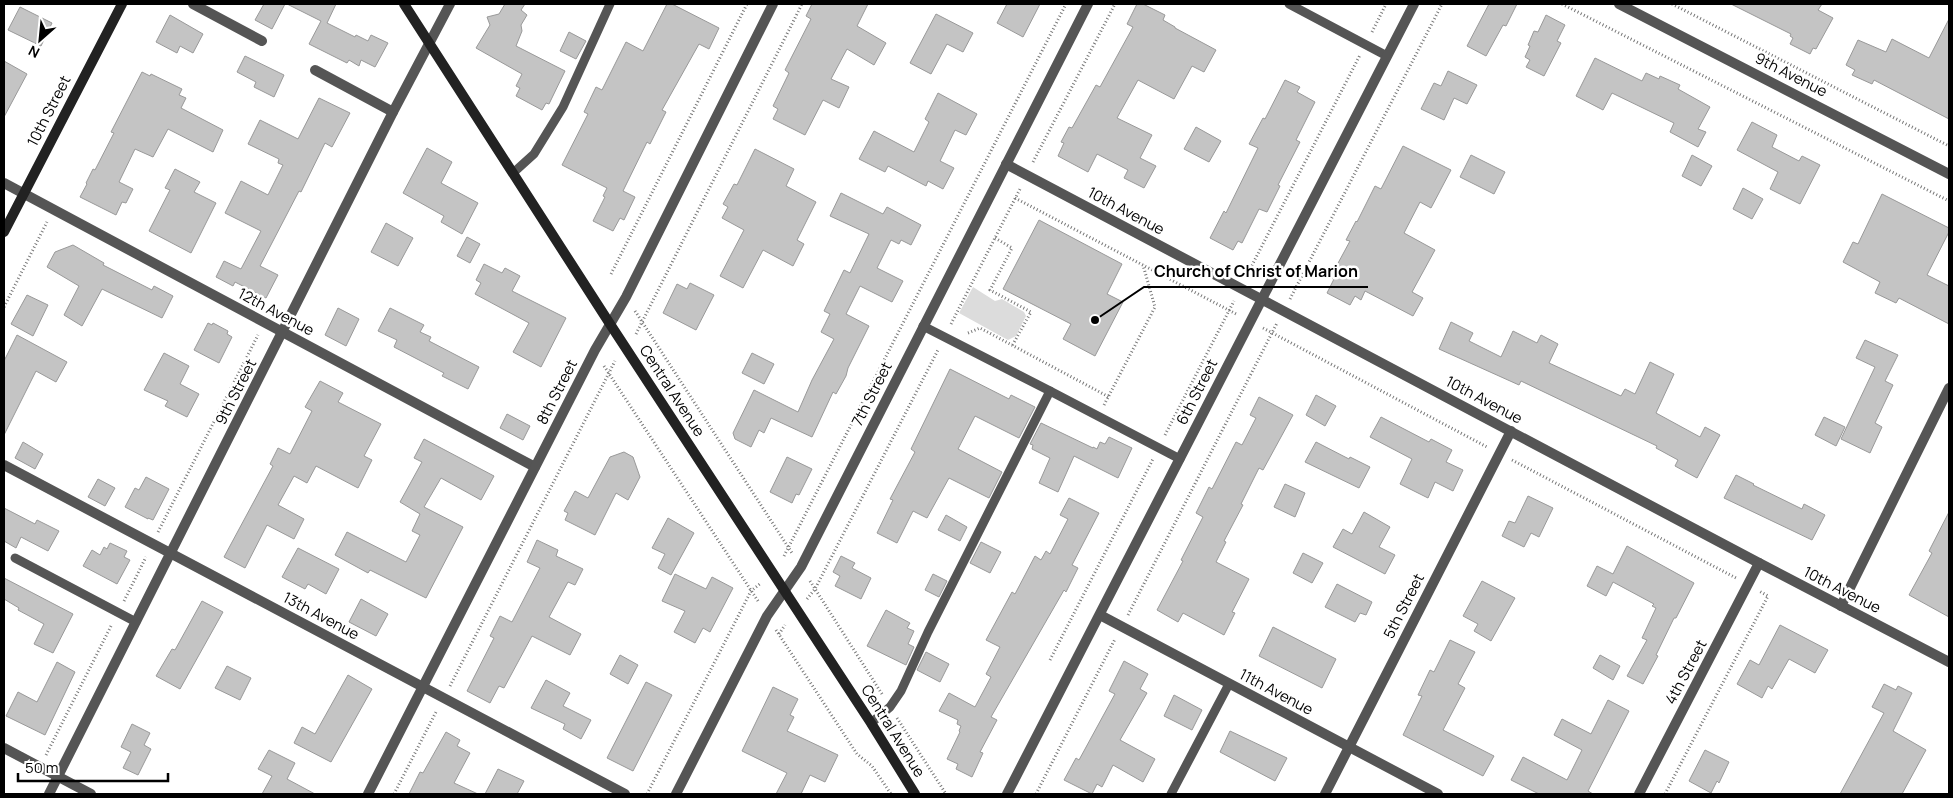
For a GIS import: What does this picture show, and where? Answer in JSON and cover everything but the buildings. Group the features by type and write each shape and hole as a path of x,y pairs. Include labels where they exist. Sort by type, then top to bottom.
{"street":[{"name":"10th Street","path":"4,232 122,4"},
{"path":"193,4 262,41"},
{"name":"Central Avenue","path":"404,4 610,324 871,723 914,794"},
{"name":"9th Street","path":"49,794 393,112 450,4"},
{"name":"8th Street","path":"368,794 535,467 626,297 773,4"},
{"name":"7th Street","path":"676,794 764,622 804,560 1088,4"},
{"name":"6th Street","path":"1007,794 1414,4"},
{"name":"9th Avenue","path":"1619,4 1949,174"},
{"path":"315,70 393,112"},
{"name":"10th Avenue","path":"1006,164 1949,662"},
{"name":"12th Avenue","path":"4,183 535,467"},
{"path":"1841,606 1949,388"},
{"name":"5th Street","path":"1325,794 1510,431"},
{"name":"13th Avenue","path":"4,465 624,794"},
{"name":"4th Street","path":"1639,794 1759,563"},
{"name":"11th Avenue","path":"1100,615 1438,794"},
{"path":"4,748 91,794"}],"lane":[{"path":"513,173 534,154 563,107 610,4"},
{"path":"1289,4 1387,56"},
{"path":"923,326 1180,459"},
{"path":"871,723 890,707 901,691 928,632 1050,391"},
{"path":"15,558 136,622"},
{"path":"1171,794 1229,684"}],"path":[{"path":"612,274 746,4"},
{"path":"636,334 802,4"},
{"path":"784,556 1066,4"},
{"path":"1034,162 1115,4"},
{"path":"1247,276 1386,4"},
{"path":"1290,299 1442,4"},
{"path":"1562,4 1949,201"},
{"path":"1672,4 1949,146"},
{"path":"807,599 815,589 947,338 1021,187"},
{"path":"1015,198 1240,316"},
{"path":"4,308 49,219"},
{"path":"995,238 1012,248 990,290 1031,312 1012,346"},
{"path":"1099,416 1155,307 1143,265"},
{"path":"1050,660 1234,300"},
{"path":"635,311 792,553"},
{"path":"1127,616 1277,323"},
{"path":"1260,327 1489,448"},
{"path":"947,338 980,328 1109,397"},
{"path":"157,535 260,332"},
{"path":"448,690 615,361"},
{"path":"604,366 758,601"},
{"path":"1511,459 1738,578"},
{"path":"44,758 148,555"},
{"path":"809,580 946,794"},
{"path":"647,794 751,592 761,583"},
{"path":"1665,794 1768,596 1758,590"},
{"path":"779,634 785,625"},
{"path":"775,629 857,754 872,766 891,794"},
{"path":"1036,794 1116,638"},
{"path":"394,794 438,707"}],"shaded area":[{"path":"973,287 995,301 1002,299 1024,312 1026,316 1016,336 1008,340 959,313"}],"place":[{"name":"Church of Christ of Marion","path":"1095,320"}]}
